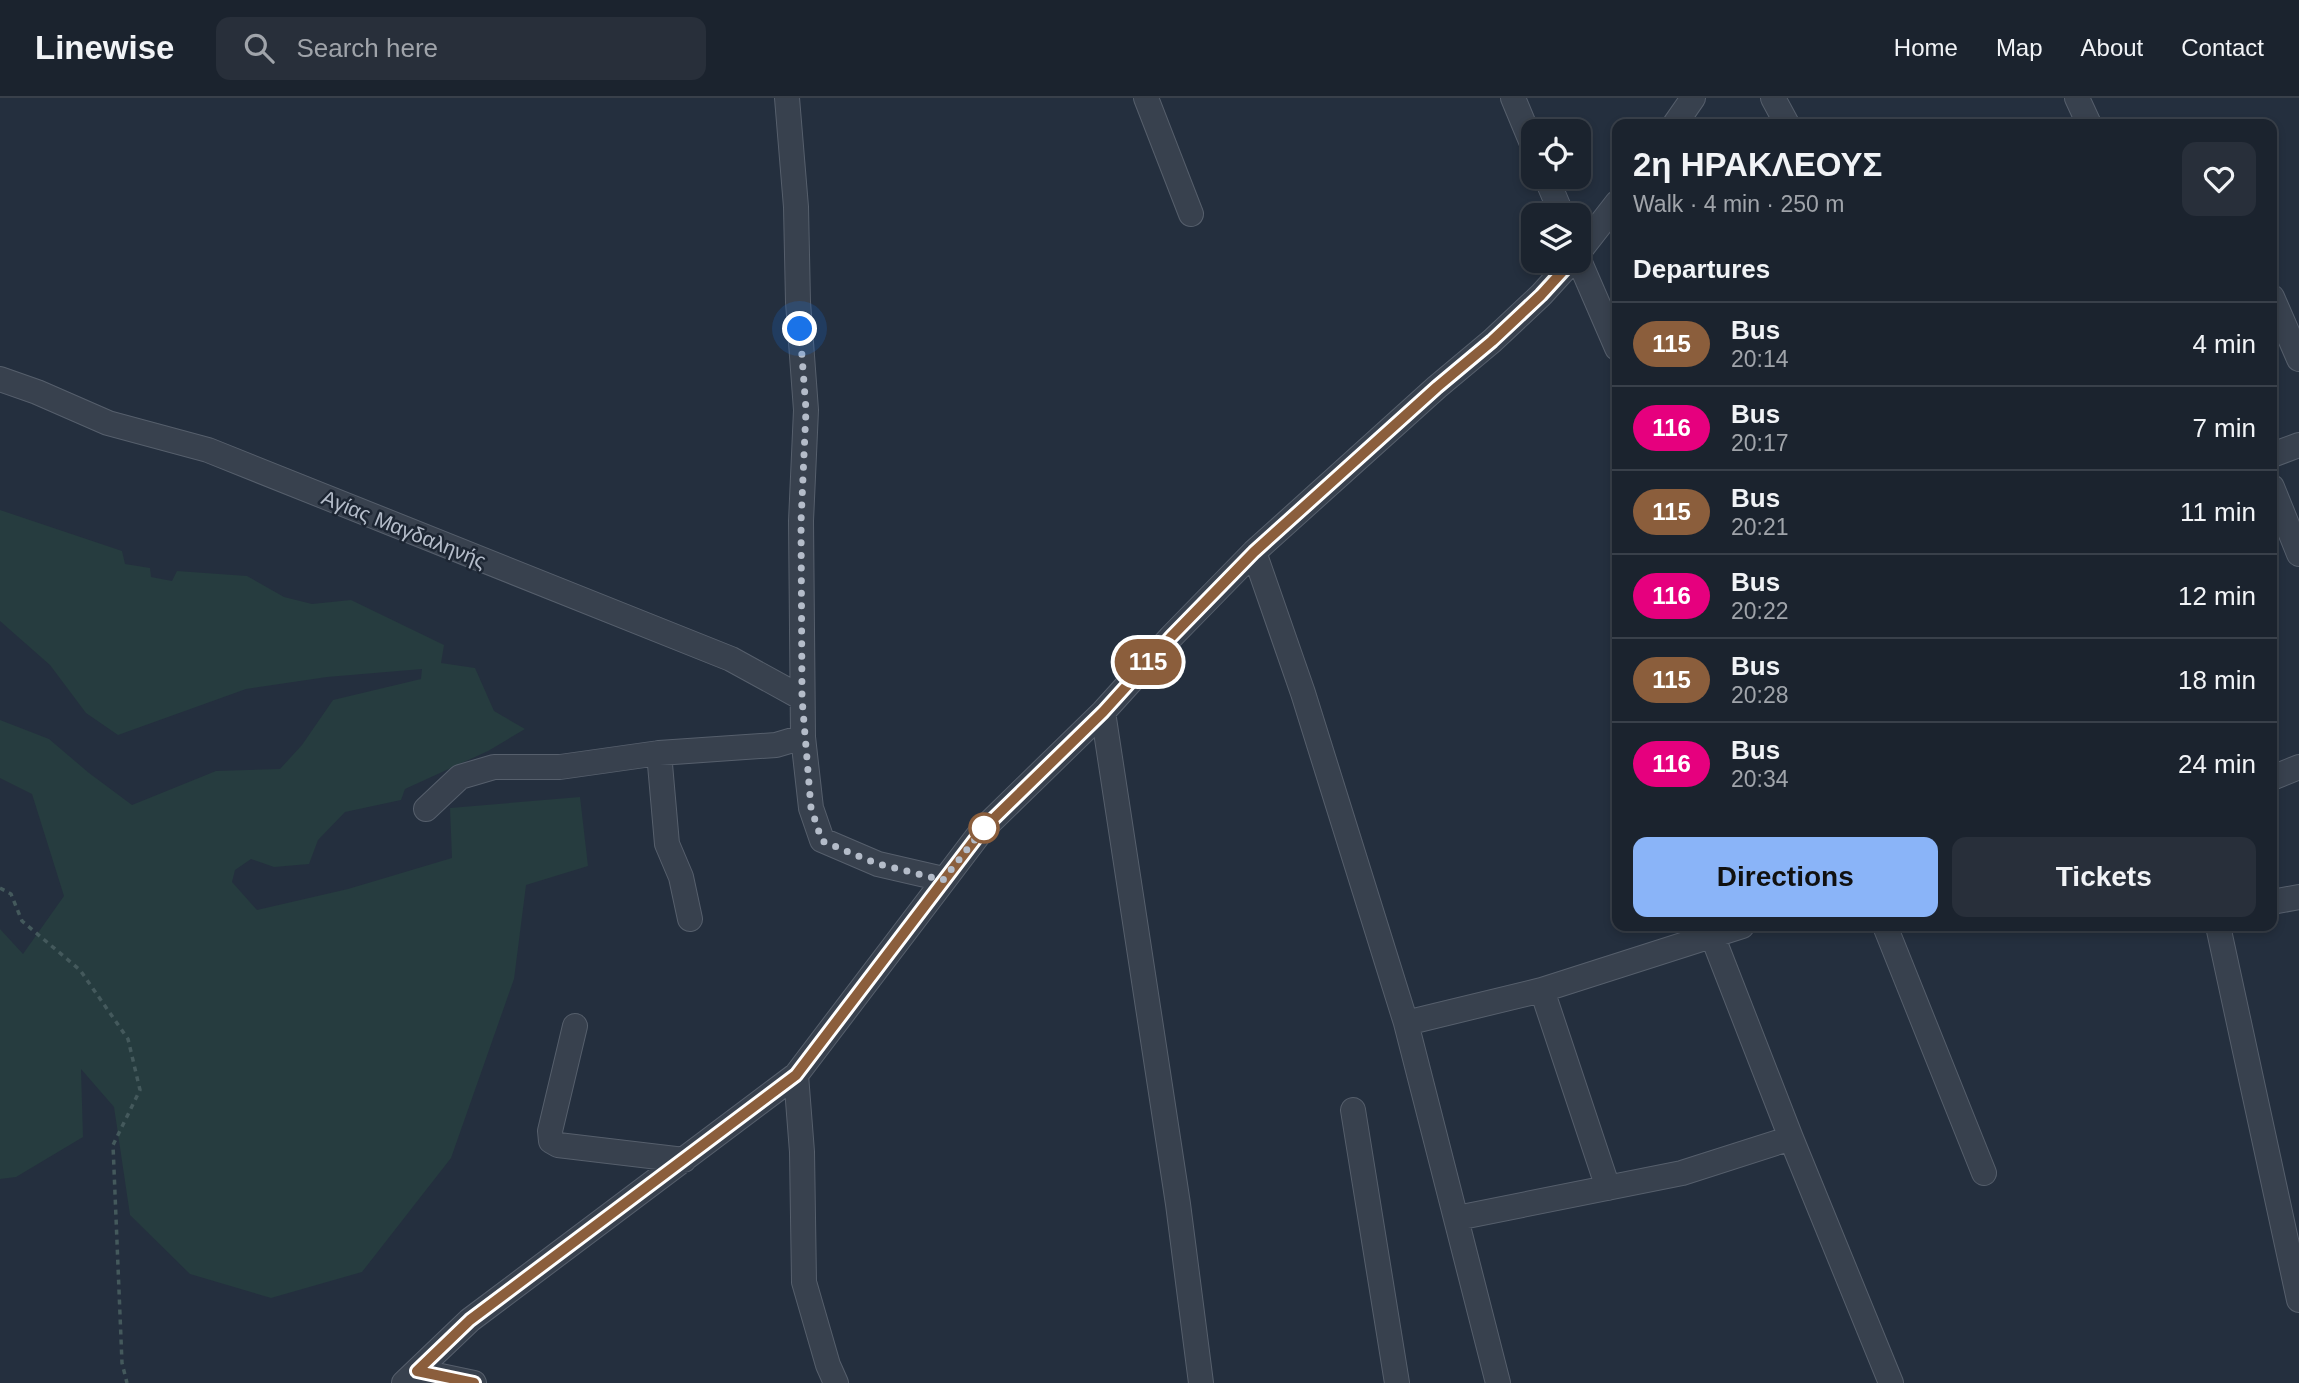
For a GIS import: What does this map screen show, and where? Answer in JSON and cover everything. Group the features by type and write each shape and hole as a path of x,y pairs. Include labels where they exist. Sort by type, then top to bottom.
{"street":[{"path":"787,98 796,207 806,410 801,522 802,698 803,737 811,808 822,841 878,864 943,880"},
{"path":"1146,98 1191,214"},
{"path":"1513,98 1522,119"},
{"path":"1678,119 1693,98"},
{"path":"1773,98 1784,119"},
{"path":"2077,98 2087,119"},
{"path":"1591,238 1612,210"},
{"path":"410,1377 470,1320 796,1075 983,829 1103,712 1254,552 1492,341 1561,273"},
{"path":"1586,273 1612,336"},
{"path":"2277,308 2299,359"},
{"name":"Αγίας Μαγδαληνής","path":"0,379 37,392 108,424 208,450 731,659 802,698"},
{"path":"2277,453 2299,445"},
{"path":"2277,499 2299,554"},
{"path":"1254,552 1303,693 1406,1023 1498,1383"},
{"path":"1103,712 1178,1204 1201,1383"},
{"path":"426,809 460,777 494,767 560,767 659,752 776,745 803,737"},
{"path":"659,752 667,844 681,877 690,919"},
{"path":"2277,776 2299,766"},
{"path":"2277,901 2299,897"},
{"path":"1406,1023 1542,990 1723,931"},
{"path":"1887,931 1984,1173"},
{"path":"2219,931 2299,1300"},
{"path":"1712,934 1791,1138 1891,1383"},
{"path":"1542,990 1608,1188"},
{"path":"575,1026 550,1131 551,1141 558,1145 684,1160"},
{"path":"796,1075 803,1152 804,1282 828,1365 836,1383"},
{"path":"1353,1110 1397,1383"},
{"path":"1457,1218 1682,1173 1791,1138"},
{"path":"410,1377 474,1383"}],"path":[{"path":"0,888 11,894 22,920 80,970 128,1039 140,1090 113,1145 122,1363 127,1383"}],"green space":[{"path":"0,510 122,551 125,564 150,568 151,577 172,581 177,571 247,576 284,597 312,604 351,600 444,645 441,663 475,668 494,711 525,729 488,751 405,789 401,800 345,812 318,840 309,864 274,867 251,859 235,870 232,882 257,910 348,889 452,858 450,808 580,797 588,866 526,885 514,979 451,1158 362,1272 271,1298 190,1274 130,1215 114,1107 81,1069 83,1137 16,1177 0,1179 0,929 23,954 64,896 32,794 0,778 0,720 49,739 132,805 216,771 280,769 302,745 333,700 421,679 422,669 327,677 246,689 118,735 86,713 50,665 0,621"}],"bus line":[{"name":"115","path":"474,1383 417,1371 470,1320 796,1075 983,829 1103,712 1254,552 1492,341 1561,273"}],"route":[{"path":"800,329 806,410 801,522 803,737 811,808 822,841 878,864 943,880 984,828"}]}
